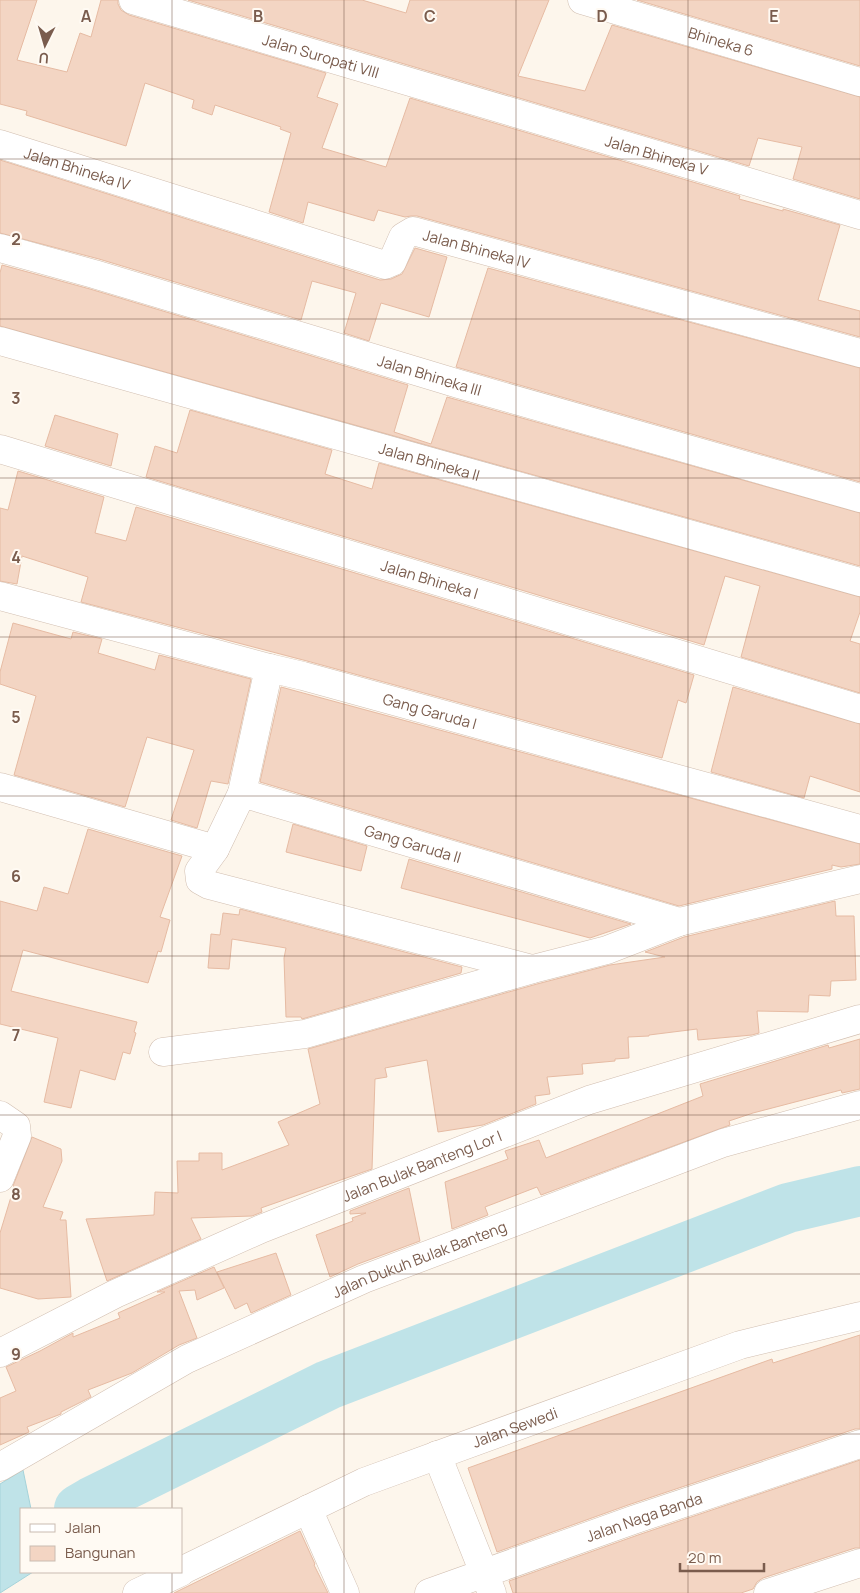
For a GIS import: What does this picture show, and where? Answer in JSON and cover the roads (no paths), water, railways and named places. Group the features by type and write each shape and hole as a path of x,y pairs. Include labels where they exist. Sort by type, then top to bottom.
{"street":[{"name":"Jalan Suropati VIII","path":"133,0 452,96"},
{"name":"Bhineka 6","path":"582,0 860,82"},
{"name":"Jalan Bhineka V","path":"452,96 860,215"},
{"name":"Jalan Bhineka IV","path":"0,144 385,265 392,262 403,236 413,231 860,352"},
{"name":"Jalan Bhineka III","path":"0,248 94,274 459,384 860,498"},
{"name":"Jalan Bhineka II","path":"0,341 860,582"},
{"name":"Jalan Bhineka I","path":"0,449 860,709"},
{"name":"Gang Garuda I","path":"0,596 303,676 860,829"},
{"path":"269,668 242,793 215,849 199,871 200,880 209,885 533,970"},
{"path":"0,787 215,849"},
{"name":"Gang Garuda II","path":"242,793 679,922 860,879"},
{"path":"163,1052 305,1034 606,950 679,922"},
{"name":"Jalan Bulak Banteng Lor I","path":"0,1354 115,1294 261,1229 589,1100 860,1020"},
{"name":"Jalan Dukuh Bulak Banteng","path":"0,1467 187,1359 364,1279 723,1143 860,1105"},
{"path":"0,1115 16,1126 18,1136 0,1178"},
{"name":"Jalan Sewedi","path":"182,1572 364,1482 740,1345 860,1316"},
{"name":"Jalan Naga Banda","path":"428,1593 488,1583 642,1517 860,1444"},
{"path":"437,1455 488,1583"},
{"path":"308,1509 345,1593"},
{"path":"768,1593 860,1563"},
{"name":"Jalan Sewedi","path":"137,1593 179,1573"}],"water":[{"path":"23,1470 31,1508 20,1508 20,1573 31,1573 0,1593 0,1484"}],"waterway":[{"path":"81,1508 328,1385 788,1208 860,1191"}]}
